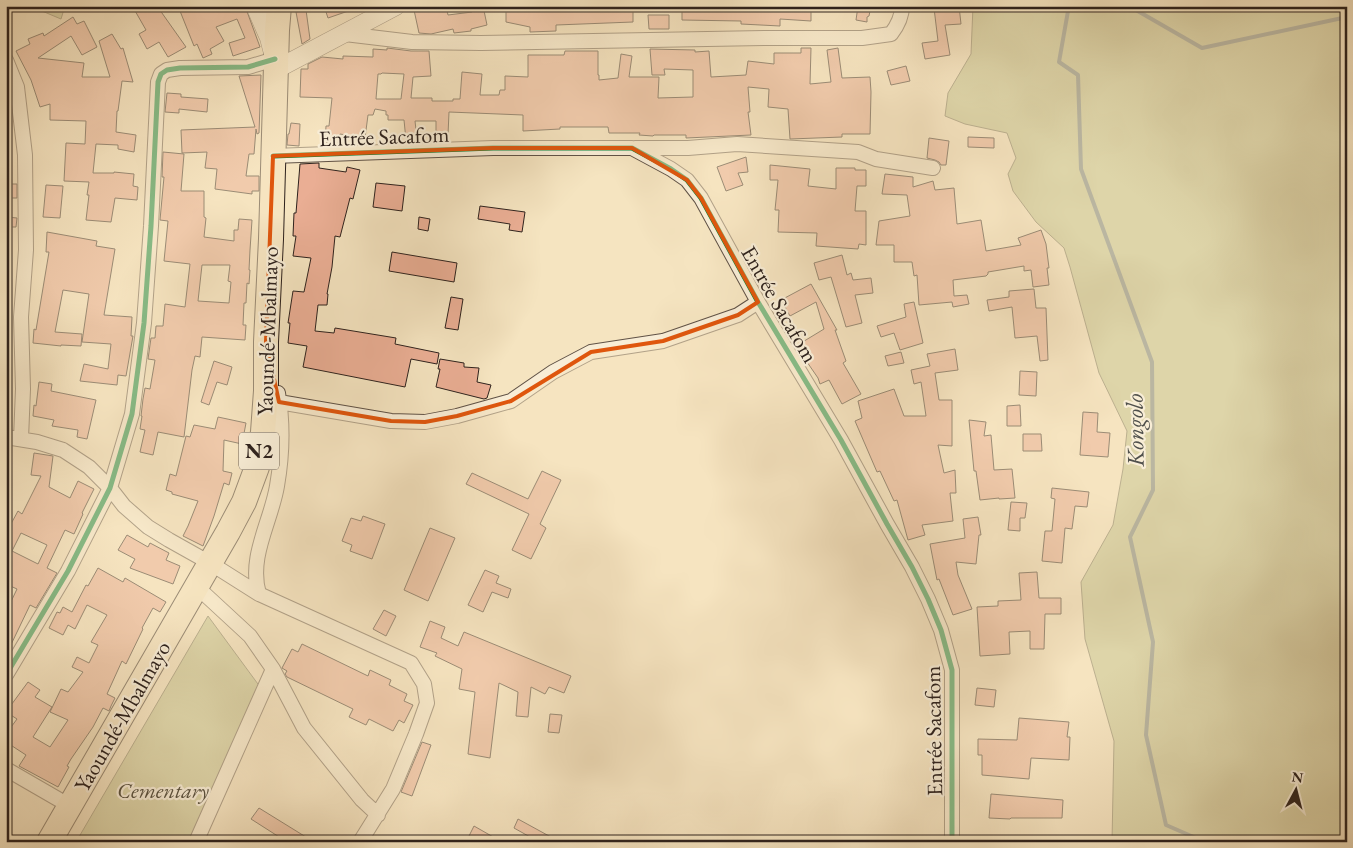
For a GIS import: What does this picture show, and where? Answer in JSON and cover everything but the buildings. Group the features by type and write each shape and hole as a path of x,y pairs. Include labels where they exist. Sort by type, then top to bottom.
{"highway":[{"name":"Yaoundé-Mbalmayo","path":"50,842 244,502 256,467 263,432 266,399 266,342 279,6"}],"street":[{"path":"255,6 269,38 276,64"},
{"path":"6,675 68,571 110,488 132,414 144,323 158,82 161,74 168,70 180,68 248,67 276,64 345,34 396,6"},
{"path":"345,34 412,42 482,43 862,38 891,34 899,24 902,6"},
{"path":"6,60 17,86 24,155 26,250 21,317 21,439"},
{"path":"632,148 688,148 737,144 858,152 876,159 933,168"},
{"name":"Entrée Sacafom","path":"273,156 493,148 632,148 687,180 701,198 758,302 841,440 912,567 941,630 952,670 952,842"},
{"path":"279,402 391,421 425,422 457,416 511,401 553,372 591,352 664,341 738,315 758,302"},
{"path":"259,594 256,583 258,549 277,487 281,452 279,402 266,342"},
{"path":"6,437 38,442 63,450 89,467 110,488 124,506 148,527 168,540 210,563 259,594 411,663 424,684 427,702 393,789 360,842"},
{"path":"197,587 250,636 273,669 304,728 362,800 378,815"},
{"path":"196,842 273,669"},
{"path":"6,769 70,806"}],"highlighted area":[{"path":"493,148 632,148 687,180 701,198 758,302 738,315 663,341 591,352 511,401 457,416 425,422 391,421 279,402 266,342 273,156"}],"green space":[{"path":"30,6 65,6 61,19"},
{"path":"973,6 1347,6 1347,842 1112,842 1114,741 1085,639 1081,582 1113,525 1123,469 1127,431 1099,373 1064,248 1036,222 1013,191 1008,174 1016,158 1007,133 965,124 945,116 948,93 971,54"},
{"name":"Cementary","path":"208,616 266,695 192,842 76,842"}],"waterway":[{"name":"Kongolo","path":"1071,6 1068,11 1059,62 1078,75 1081,169 1152,362 1153,490 1130,537 1153,642 1146,735 1166,825 1205,842"},
{"path":"1129,6 1202,48 1347,17"}],"cycle path":[{"path":"6,675 68,571 110,488 132,414 144,323 158,82 161,74 167,70 180,68 248,67 275,59"},
{"path":"273,156 493,148 632,148 687,180 701,198 758,302 841,440 912,567 941,630 952,670 952,842"}]}
